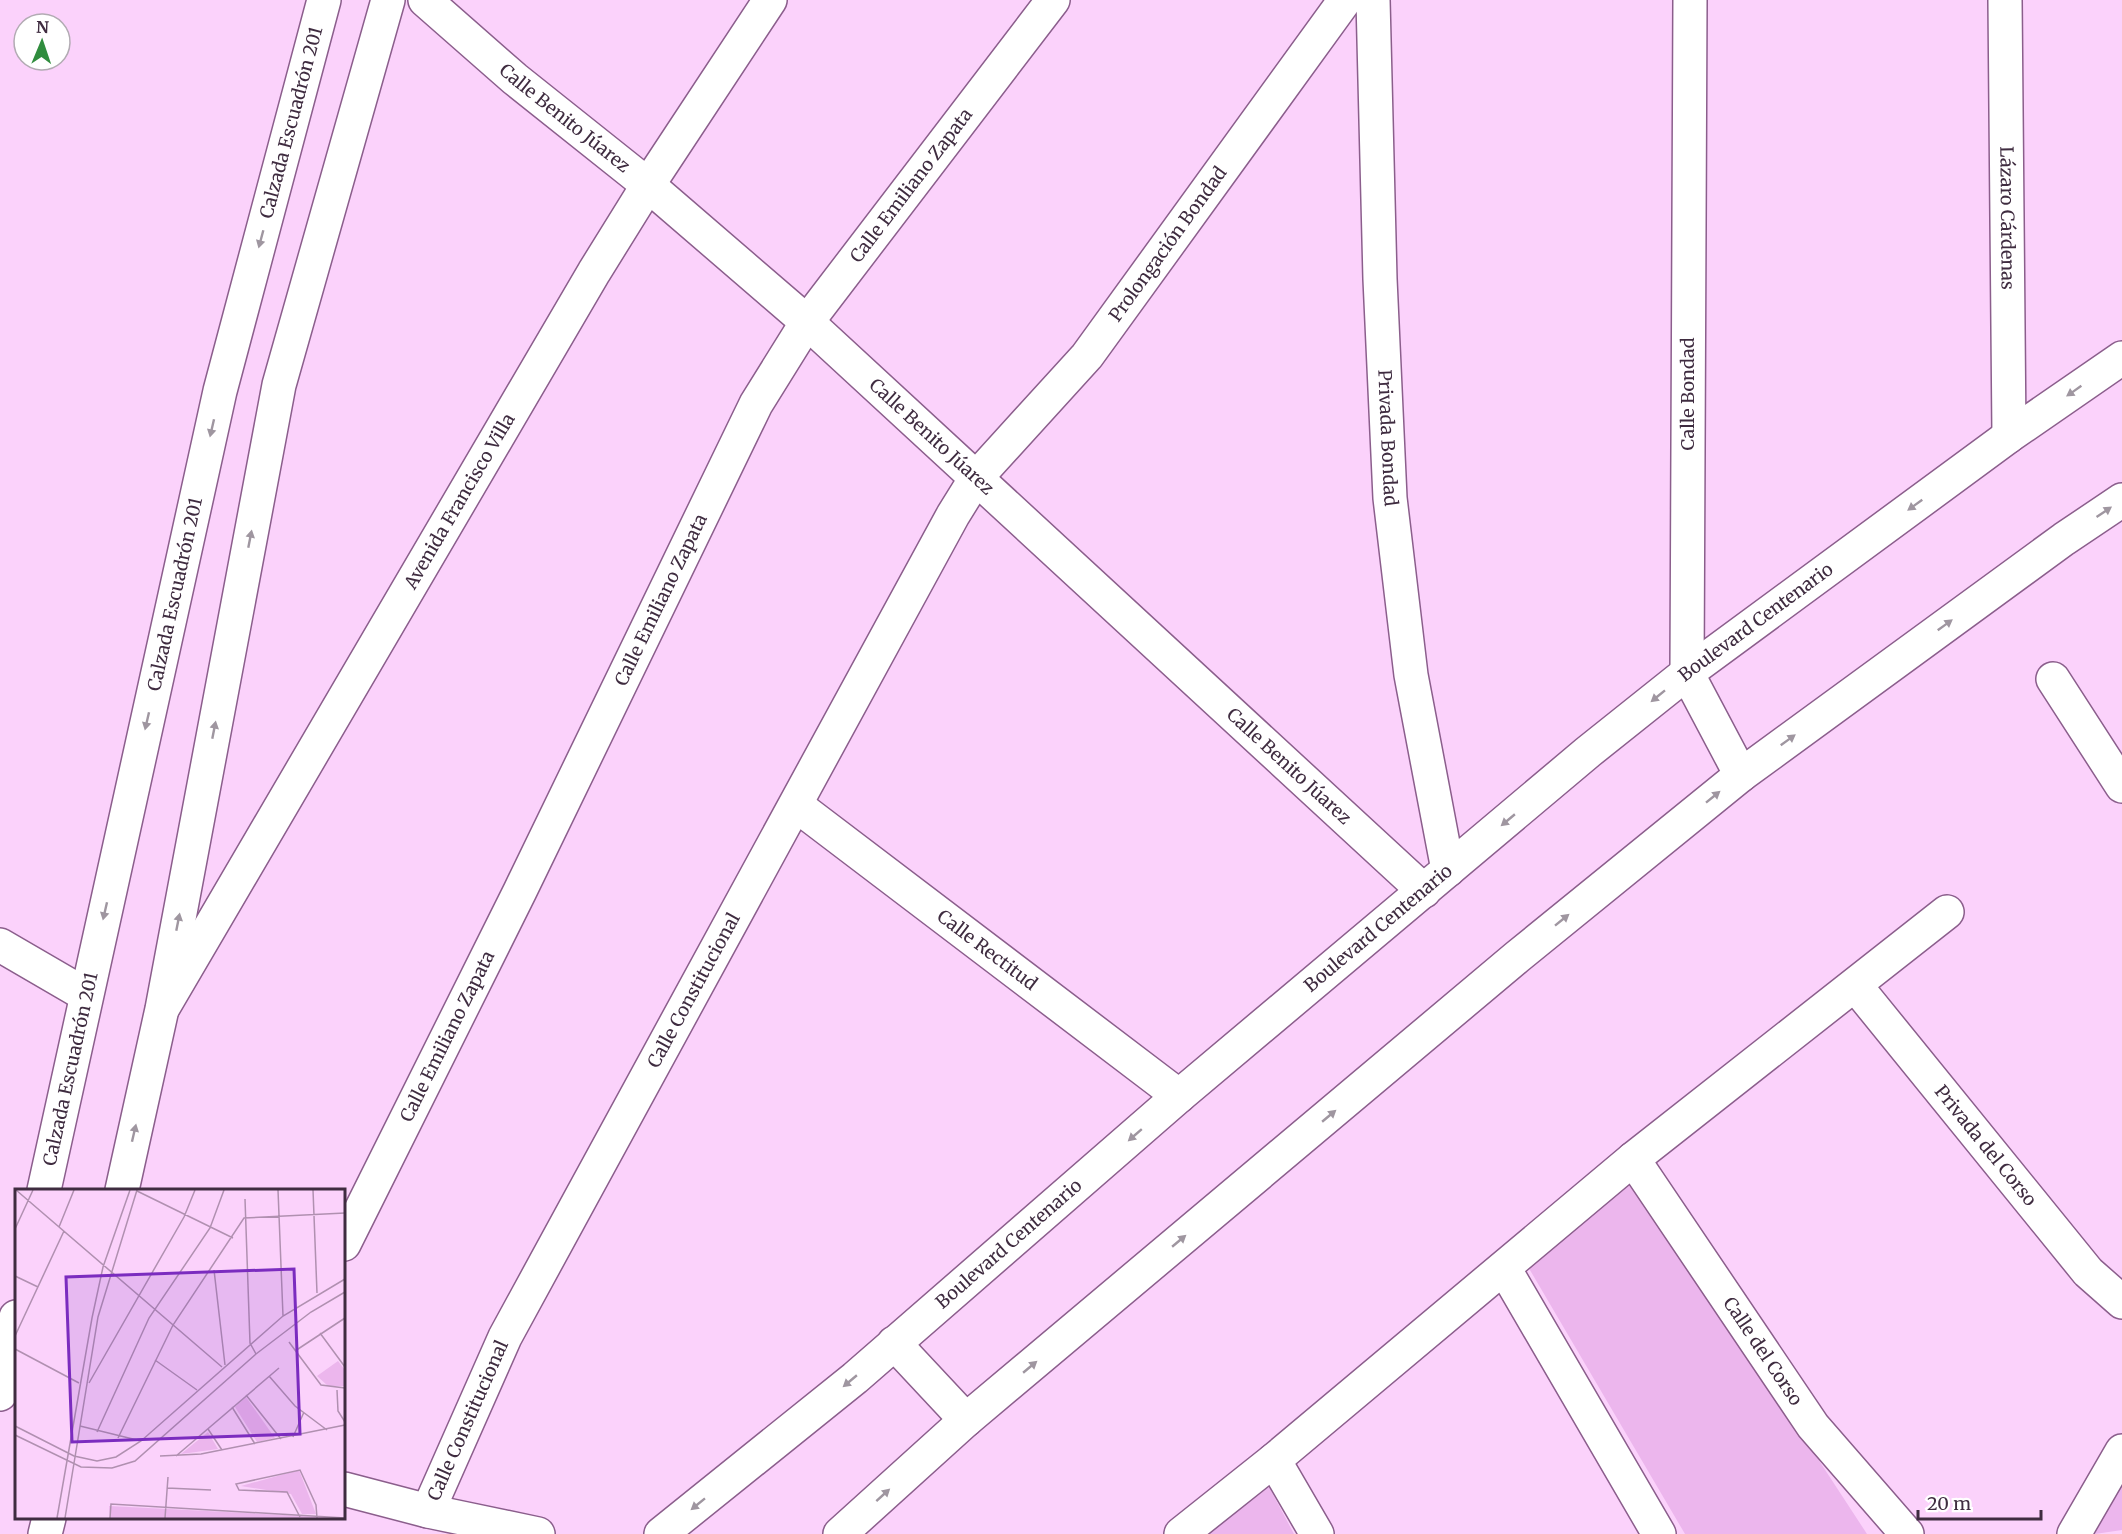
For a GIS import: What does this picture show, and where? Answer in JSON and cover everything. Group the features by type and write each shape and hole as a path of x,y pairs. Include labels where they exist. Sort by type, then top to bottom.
{"street":[{"name":"Calzada Escuadrón 201","path":"44,1189 220,391 324,0"},
{"path":"122,1189 162,1010 279,385 388,0"},
{"name":"Calle Benito Júarez","path":"425,0 515,79 648,185 807,322 976,478 1436,880"},
{"name":"Avenida Francisco Villa","path":"162,1010 594,272 648,185 770,0"},
{"name":"Calle Emiliano Zapata","path":"345,1242 520,891 756,404 807,322 1053,0"},
{"name":"Prolongación Bondad","path":"976,478 1087,356 1345,0"},
{"name":"Privada Bondad","path":"1373,0 1380,279 1390,498 1436,880"},
{"name":"Calle Bondad","path":"1690,0 1687,672 1741,775"},
{"name":"Lázaro Cárdenas","path":"2006,0 2009,436"},
{"name":"Boulevard Centenario","path":"661,1534 894,1343 1179,1096 1588,752 1687,672 2009,436 2122,358"},
{"name":"Calle Constitucional","path":"428,1511 505,1337 947,526 976,478"},
{"path":"840,1534 966,1420 1517,957 1741,775 2064,539 2122,500"},
{"path":"2053,679 2117,767"},
{"name":"Calle Rectitud","path":"796,805 1179,1096"},
{"path":"1181,1534 1274,1460 1633,1159 1947,912"},
{"path":"0,945 86,994"},
{"name":"Privada del Corso","path":"1855,985 2088,1272 2122,1302"},
{"name":"Calle del Corso","path":"1633,1159 1813,1426 1907,1534"},
{"path":"1504,1268 1659,1534"},
{"path":"0,1394 15,1322"},
{"path":"894,1343 966,1420"},
{"path":"2074,1534 2122,1451"},
{"path":"1274,1460 1317,1534"},
{"path":"345,1489 428,1511 538,1534"},
{"path":"45,1534 49,1519"}],"shaded area":[{"path":"1633,1176 1867,1534 1685,1534 1527,1265"},
{"path":"2122,1477 2122,1530 2095,1534"},
{"path":"1268,1485 1294,1534 1206,1534"}]}
